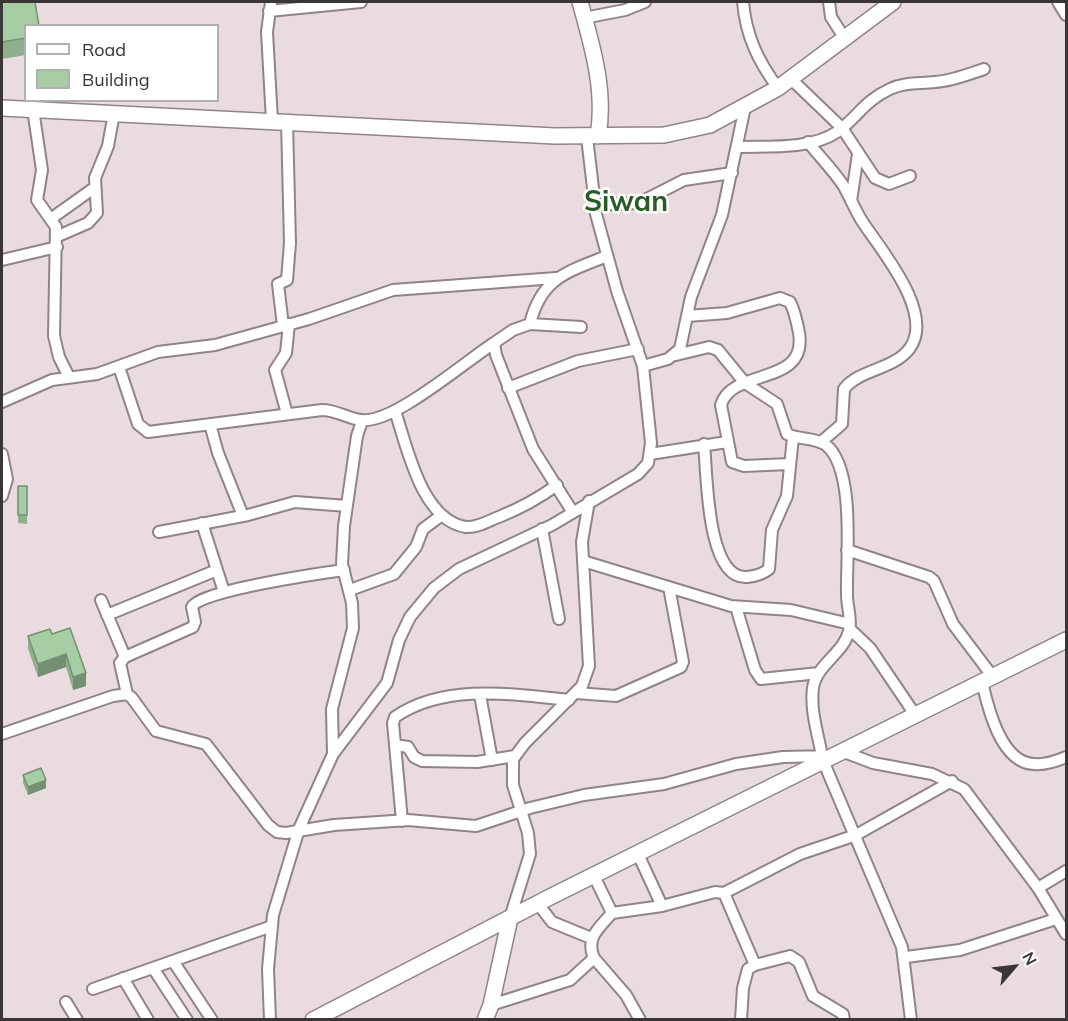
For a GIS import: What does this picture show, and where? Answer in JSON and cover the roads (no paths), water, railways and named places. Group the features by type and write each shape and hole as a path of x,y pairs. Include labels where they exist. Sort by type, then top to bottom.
{"street":[{"path":"287,414 275,370 286,354 286,325 278,284 287,280 290,243 280,121 267,42 270,6 361,2"},
{"path":"270,1020 268,969 272,927 276,901 299,829 333,754 383,690 404,628 434,588 469,563 542,529 645,469 650,454 643,366 607,256 594,205 593,136 601,116 599,82 580,2"},
{"path":"584,18 625,10 645,2"},
{"path":"743,2 750,41 760,61 784,84 842,128 870,172 881,182 889,184 910,176"},
{"path":"829,2 831,17 844,39"},
{"path":"2,108 593,136 681,133 710,125 784,84 892,2"},
{"path":"1058,2 1066,15"},
{"path":"737,147 808,142 828,137 842,128 865,104 891,88 906,84 945,81 984,69"},
{"path":"676,355 680,349 687,316 722,214 746,107"},
{"path":"2,115 27,114 33,109"},
{"path":"33,109 42,170 37,200 52,218 58,241 55,345 69,377"},
{"path":"2,260 58,241 94,218 97,213 94,188 97,170 110,138 114,113"},
{"path":"808,142 836,176 898,271 913,313 915,333 910,348 900,358 847,385 842,395 842,424 821,442"},
{"path":"851,201 858,154"},
{"path":"594,205 639,203 684,180 732,173"},
{"path":"52,218 94,188"},
{"path":"2,402 52,380 119,367 150,354 215,345 286,325 393,290 556,278 607,256"},
{"path":"530,324 541,294 556,278"},
{"path":"687,316 727,313 774,299 785,298 790,302 800,337 799,354 796,359 784,368 745,383 723,400 729,457 736,465 789,464"},
{"path":"119,367 142,429 154,432 331,410 362,420 395,411 513,330 530,324 581,327"},
{"path":"494,343 508,388 533,449 572,511"},
{"path":"643,366 709,347 718,350 745,383 777,404 784,429 794,438 821,442 833,454 848,508 847,599 850,627 843,645 819,673 813,693 856,835 906,957 911,1020"},
{"path":"508,388 578,361 638,349"},
{"path":"395,411 422,488 434,508 458,524 474,526 529,504 557,485"},
{"path":"333,754 332,709 353,628 350,590 342,554 357,436 362,420"},
{"path":"210,424 218,453 243,516"},
{"path":"704,444 715,543 727,566 736,576 752,576 769,569 771,539 787,496 789,464 794,438"},
{"path":"650,454 727,442"},
{"path":"2,454 7,479 2,496"},
{"path":"485,1020 491,1005 510,918 530,854 528,833 512,774 515,756 587,677 589,666 582,534 589,501"},
{"path":"159,532 243,516 295,502 347,506"},
{"path":"350,590 394,574 416,547 423,529 442,515"},
{"path":"202,523 224,592"},
{"path":"542,529 559,619"},
{"path":"847,550 929,577 934,581 953,624 988,680 992,720 1013,754 1032,764 1066,757"},
{"path":"583,561 736,607 791,610 850,627 875,655 916,716"},
{"path":"107,615 217,570"},
{"path":"344,570 205,597 193,603 195,622 193,627 125,657 120,668 127,694 156,731 206,744 268,825 277,832 402,821 476,826 521,810 584,795 664,784 751,761 831,757 867,761 932,774 952,782 972,799 1038,888 1066,934"},
{"path":"402,821 393,723 395,717 431,700 480,695 616,696 681,667 669,587"},
{"path":"100,600 125,657"},
{"path":"736,607 755,670 761,679 819,673"},
{"path":"313,1020 510,918 1066,640"},
{"path":"2,734 113,696 127,694"},
{"path":"480,695 492,760"},
{"path":"395,745 408,747 414,757 422,761 492,760 515,756"},
{"path":"639,1020 635,1008 594,958 590,948 591,938 612,914 662,906 704,894 724,892 800,854 856,835 952,782"},
{"path":"638,854 662,906"},
{"path":"1038,888 1066,871"},
{"path":"594,876 612,914"},
{"path":"724,892 755,965"},
{"path":"538,904 552,922 591,938"},
{"path":"906,957 960,950 1056,919"},
{"path":"93,989 272,927"},
{"path":"741,1020 745,977 748,969 782,957 795,957 813,996 843,1014 844,1020"},
{"path":"491,1005 570,980 594,958"},
{"path":"173,961 212,1020"},
{"path":"153,968 187,1020"},
{"path":"123,978 148,1020"},
{"path":"66,1002 77,1020"}],"district":[{"name":"Siwan","path":"626,203"}]}
